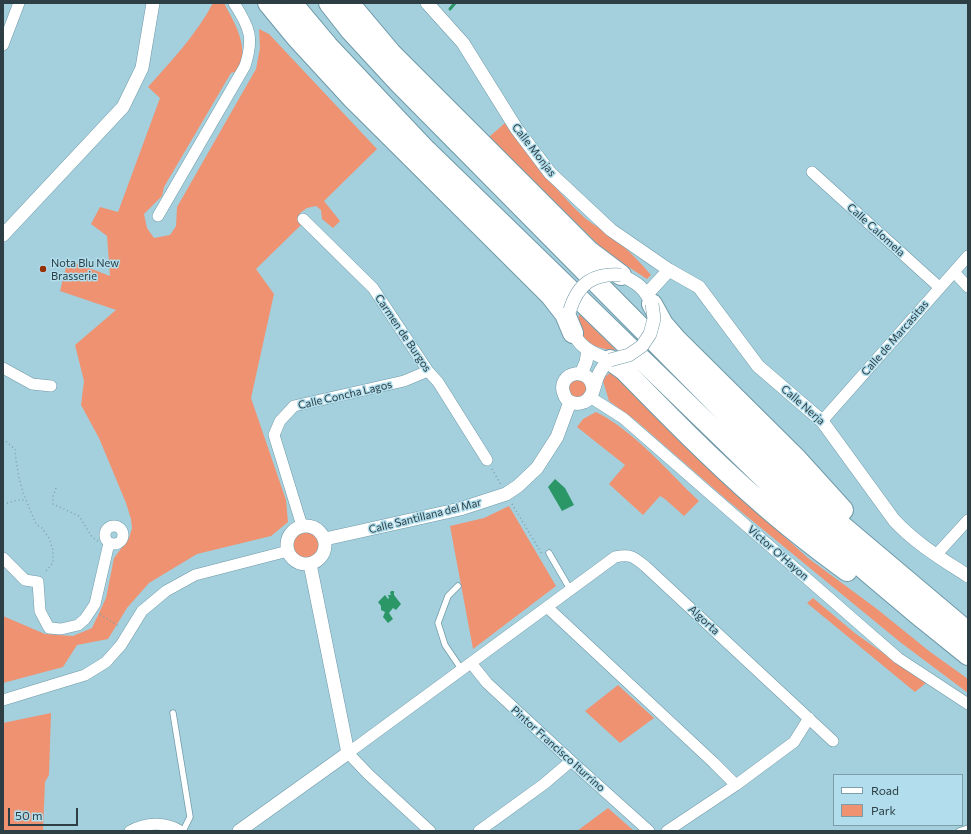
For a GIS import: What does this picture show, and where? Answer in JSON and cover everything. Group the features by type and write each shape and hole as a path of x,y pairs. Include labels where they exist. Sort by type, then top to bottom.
{"highway":[{"path":"268,3 296,37 354,99 551,296 564,314 573,334"},
{"path":"292,3 328,46 469,192 774,488 832,542 909,609 968,655"},
{"path":"329,3 351,31 399,83 709,398 776,464 841,525 968,632"},
{"path":"349,3 391,53 589,251 621,275"},
{"path":"650,299 663,324 676,339 795,457 832,499 866,534 887,565"},
{"path":"609,359 624,370 739,484 792,529 874,592 909,609"}],"street":[{"path":"3,44 19,3"},
{"path":"3,235 123,107 142,68 153,3"},
{"path":"158,216 245,66 250,49 250,33 241,13 234,3"},
{"name":"Calle Monjas","path":"427,3 463,43 516,128 550,173 611,230 669,270"},
{"name":"Calle Calomela","path":"812,172 939,287"},
{"name":"Carmen de Burgos","path":"303,219 372,288 428,372 438,382 487,460"},
{"name":"Calle de Marcasitas","path":"822,420 968,256"},
{"path":"650,299 669,270"},
{"name":"Calle Nerja","path":"669,270 699,287 758,366 822,420 894,520 904,531 936,555 968,576"},
{"path":"954,272 968,287"},
{"path":"610,274 621,275 636,282 650,299 654,319 650,334 642,346 629,355 609,359 588,351 579,343 573,334 570,310 576,294 588,281 598,276 610,274"},
{"path":"581,374 586,362 588,351"},
{"path":"591,394 593,386 590,380 581,374 574,374 567,377 563,383 562,390 565,397 570,402 577,404 584,402 591,394 599,373 609,359"},
{"path":"3,368 32,384 51,386"},
{"name":"Calle Concha Lagos","path":"302,526 274,435 280,421 294,406 404,381 428,372"},
{"name":"Víctor O'Hayon","path":"591,394 623,418 898,658 968,704"},
{"name":"Calle Santillana del Mar","path":"325,540 460,509 506,494 518,486 537,468 557,437 570,402"},
{"path":"936,555 968,520"},
{"path":"302,526 312,526 316,528 320,531 325,540 325,550 319,559 310,564 301,563 293,559 288,551 287,540 292,531 302,526"},
{"path":"3,558 25,580 38,582 40,611 49,628 61,629 78,625 86,619 95,604 108,546"},
{"path":"3,700 85,675 106,662 122,645 142,612 166,590 195,575 288,551"},
{"name":"Algorta","path":"348,753 567,591 615,557 624,555 633,556 666,584 833,741"},
{"path":"310,564 348,753 368,774 430,831"},
{"path":"547,607 736,785"},
{"name":"Pintor Francisco Iturrino","path":"471,663 487,683 571,761 650,831"},
{"path":"667,831 736,785 794,742 809,718"},
{"path":"239,831 348,753"},
{"path":"479,831 544,784 571,761"},
{"path":"130,831 147,825 164,824 174,827 180,831"}],"lane":[{"path":"549,553 567,591"},
{"path":"458,586 448,596 438,622 445,645 462,670"},
{"path":"173,712 190,817 183,831"},
{"path":"960,831 968,828"}],"path":[{"path":"3,439 15,449 15,458 22,490 36,524 42,528 49,538 53,550 53,563 38,582"},
{"path":"487,460 545,560"},
{"path":"56,488 53,497 53,504 79,516 92,537 108,546"},
{"path":"3,504 18,500 26,500"},
{"path":"99,614 129,633"}],"green space":[{"path":"213,3 224,3 233,19 242,44 241,62 238,71 231,73 164,187 162,196 144,214 147,228 154,238 170,235 176,226 177,207 256,69 260,48 259,29 269,34 377,149 324,201 340,221 333,228 322,219 321,210 316,206 307,208 300,213 299,218 301,225 256,269 274,294 251,398 286,500 288,522 271,536 197,554 149,583 127,608 108,639 77,645 63,667 3,683 3,616 45,634 73,636 92,628 106,598 114,558 129,538 132,528 126,503 99,438 81,405 84,381 75,345 116,310 60,291 68,260 110,276 107,236 91,224 100,207 118,212 160,98 148,87 191,37"},
{"path":"505,123 564,197 586,219 614,238 633,256 651,275 647,279 607,253 489,137"},
{"path":"579,314 616,350 600,348 588,341 580,330"},
{"path":"610,373 617,376 747,503 808,558 968,679 968,693 900,642 727,500 634,419 609,401 603,381"},
{"path":"579,378 589,387 582,400 570,396 568,385 570,382"},
{"path":"596,412 625,430 638,441 699,501 684,516 660,496 643,515 609,484 625,465 577,427 583,419"},
{"path":"509,506 556,586 473,649 450,526 484,518"},
{"path":"306,529 312,530 320,538 320,550 312,558 306,559 300,558 292,550 291,544 292,538 300,530"},
{"path":"813,598 856,634 926,683 915,692 807,603"},
{"path":"618,685 654,718 620,743 585,711"},
{"path":"51,713 49,775 45,782 43,831 3,831 3,723"},
{"path":"608,808 634,831 577,831"}],"shaded area":[{"path":"555,479 565,488 574,505 562,511 548,487"},
{"path":"391,591 394,591 394,595 401,604 396,610 393,608 389,613 393,619 388,623 383,617 385,612 381,610 381,606 378,602 385,595 388,599 388,595 391,595"}],"waterway":[{"path":"450,9 455,3"}],"place":[{"name":"Nota Blu New Brasserie","path":"43,269"}]}
